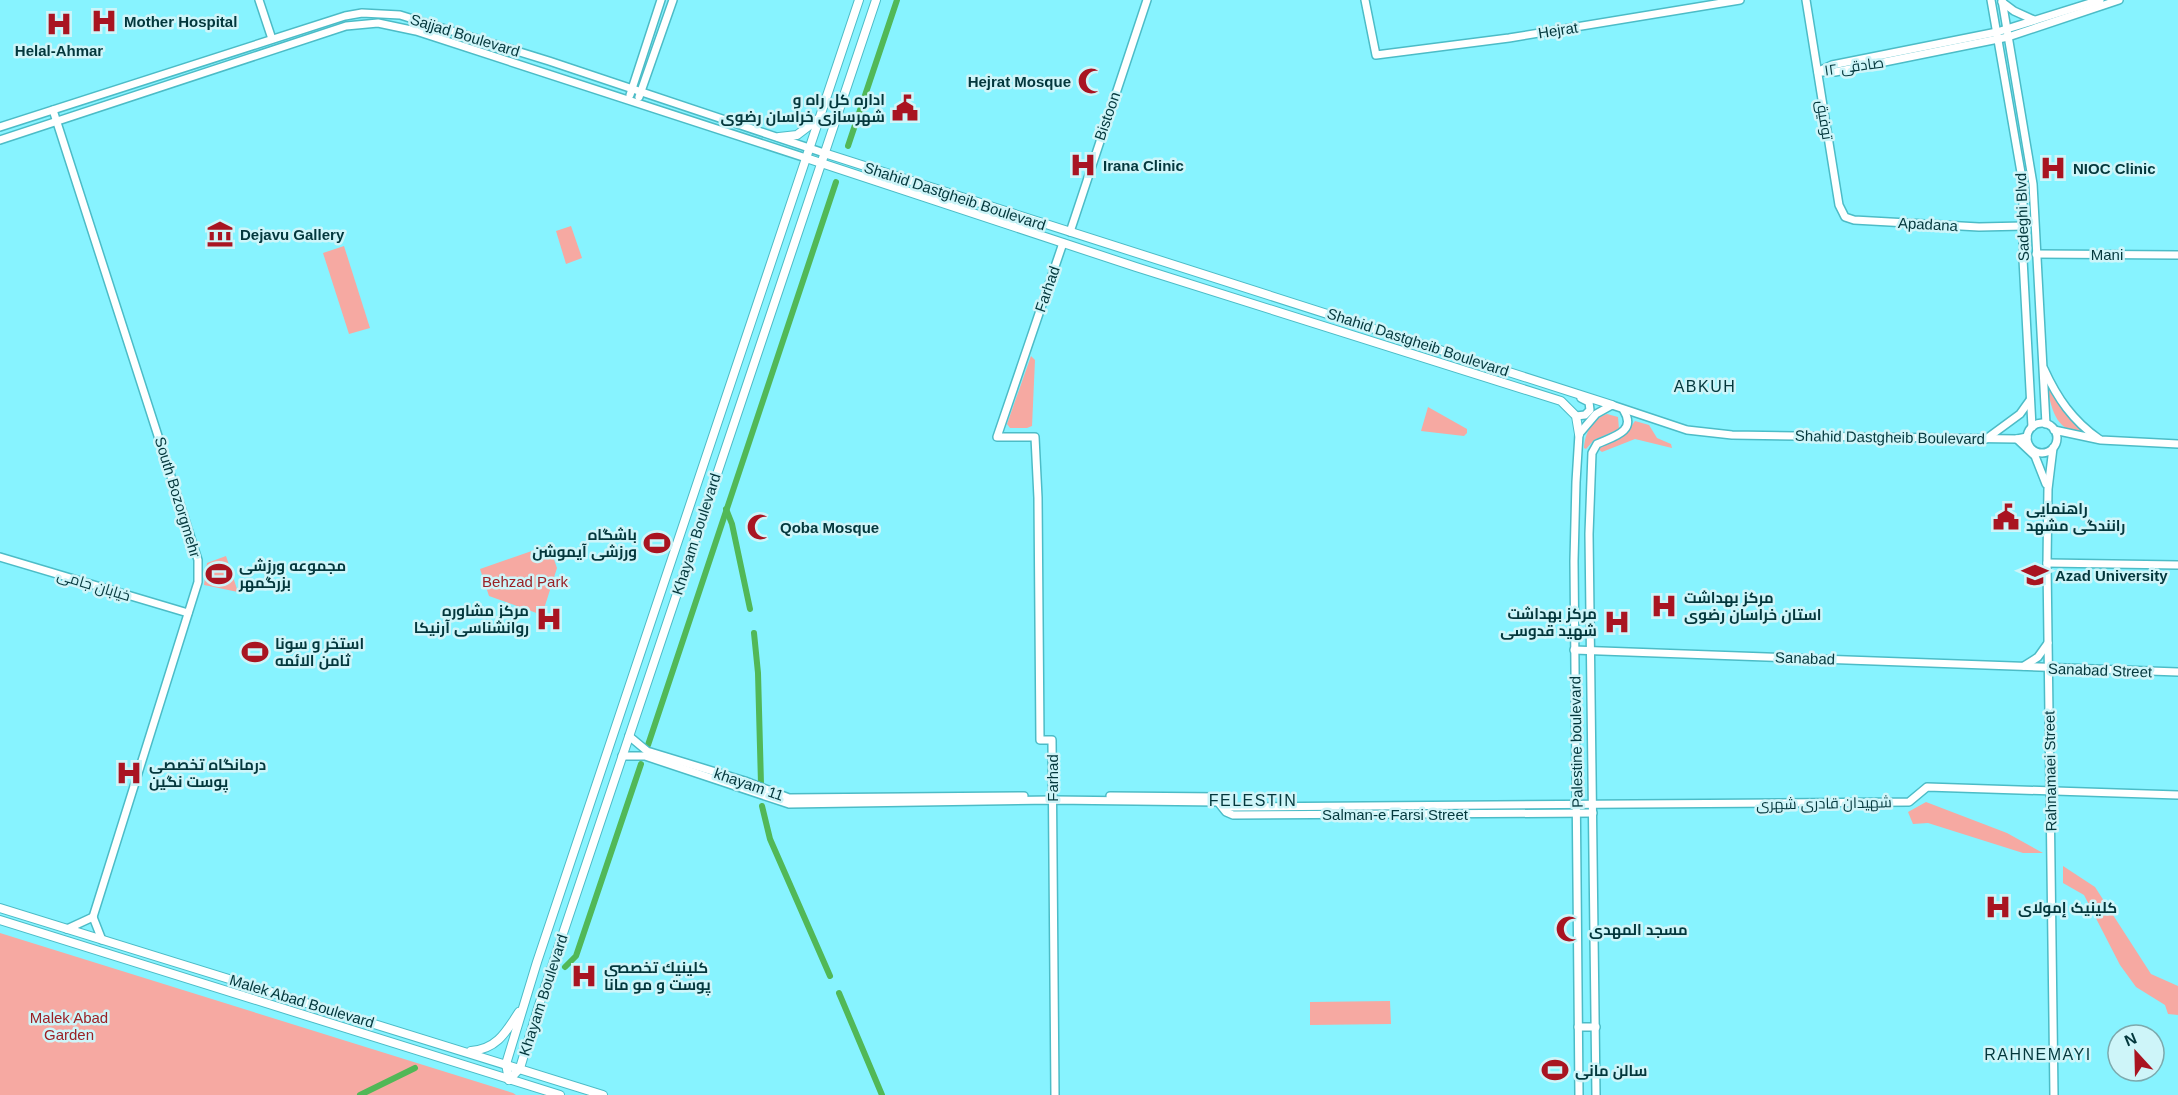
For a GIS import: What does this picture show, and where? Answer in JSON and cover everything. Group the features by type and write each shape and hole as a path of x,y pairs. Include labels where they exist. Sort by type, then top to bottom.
{"main road":[{"path":"259,0 272,39"},
{"path":"628,100 661,0"},
{"path":"637,103 673,0"},
{"name":"Khayam Boulevard","path":"509,1080 506,1064 524,1004 859,0"},
{"name":"Khayam Boulevard","path":"509,1080 520,1068 755,357 876,0"},
{"name":"Bistoon","path":"1070,232 1084,184 1147,0"},
{"name":"Hejrat","path":"1365,0 1376,55 1509,38 1740,0"},
{"name":"توفیق","path":"1806,0 1839,205"},
{"name":"Sadeghi Blvd","path":"1991,0 2023,184 2032,427"},
{"path":"2010,49 2016,40 2035,24 2100,0"},
{"path":"2002,1 2035,24 2119,0"},
{"name":"Sadeghi Blvd","path":"2002,1 2031,170 2046,424"},
{"name":"Sajjad Boulevard","path":"0,127 345,16 362,13 400,15 549,61 824,153"},
{"name":"Sajjad Boulevard","path":"0,140 346,26 371,23 397,25 806,158"},
{"name":"صادقی ۱۲","path":"1818,72 1832,65 2007,33 2035,24"},
{"name":"South Bozorgmehr","path":"53,110 198,560 198,582 93,917"},
{"path":"779,137 797,135 819,118"},
{"name":"Shahid Dastgheib Boulevard","path":"824,153 1559,387 1687,430 1732,435 1986,439 2027,437"},
{"name":"Shahid Dastgheib Boulevard","path":"806,158 1063,243 1560,401 1576,416"},
{"name":"Apadana","path":"1839,205 1845,217 1854,220 1979,227 2024,226"},
{"name":"Farhad","path":"1055,1095 1052,740 1040,740 1038,498 1035,437 997,437 1063,243"},
{"name":"Mani","path":"2036,254 2178,255"},
{"path":"741,352 750,350 755,357"},
{"path":"2042,364 2054,391 2067,410 2083,428 2101,440"},
{"path":"1559,387 1589,402 1588,413 1576,416 1579,434"},
{"path":"1986,439 2020,414 2030,400"},
{"path":"1579,434 1596,414 1612,405"},
{"name":"Palestine boulevard","path":"1596,1095 1588,556 1592,453 1597,444 1619,435 1627,428 1629,420 1624,410"},
{"path":"2054,430 2057,439 2053,448 2045,453 2036,452 2029,446 2027,437 2032,427 2046,424 2054,430 2101,440 2178,444"},
{"name":"Palestine boulevard","path":"1579,434 1574,549 1579,1095"},
{"path":"2017,439 2035,456 2042,468 2048,489"},
{"name":"Rahnamaei Street","path":"2053,448 2048,489 2047,563 2054,1095"},
{"name":"خیابان جامی","path":"0,556 188,613"},
{"path":"2047,563 2178,565"},
{"path":"2022,667 2038,657 2048,643"},
{"path":"1574,650 1589,650"},
{"name":"Sanabad","path":"1589,650 2022,667"},
{"name":"Sanabad Street","path":"2022,667 2178,672"},
{"name":"khayam 11","path":"629,736 647,751 745,781 789,798 913,800"},
{"name":"khayam 11","path":"622,756 649,758 789,804 913,800"},
{"name":"شهیدان قادری شهری","path":"1576,809 1909,802 1927,787 2050,791"},
{"path":"2050,791 2178,795"},
{"path":"913,800 1053,798"},
{"name":"Salman-e Farsi Street","path":"1053,798 1218,799 1230,807 1576,809"},
{"path":"571,863 576,871 585,868"},
{"name":"Malek Abad Boulevard","path":"0,908 603,1095"},
{"path":"67,929 93,917 102,940"},
{"name":"Malek Abad Boulevard","path":"0,920 560,1095"},
{"path":"466,1051 480,1050 496,1042 524,1004"},
{"path":"1578,1027 1596,1027"}],"green space":[{"path":"571,226 582,258 566,264 556,231"},
{"path":"344,246 370,328 349,334 323,253"},
{"path":"1031,356 1035,360 1032,426 1010,428 1007,424"},
{"path":"2046,385 2087,436 2062,425 2054,413"},
{"path":"1428,407 1467,429 1467,433 1464,436 1421,431"},
{"path":"1607,414 1618,417 1619,429 1594,440 1586,449 1584,448 1590,427 1597,419"},
{"path":"1635,421 1649,425 1657,438 1671,444 1672,448 1635,439 1602,452 1598,449 1626,434"},
{"name":"Behzad Park","path":"549,545 557,568 542,615 489,596 480,569"},
{"name":"مجموعه ورزشی بزرگمهر","path":"226,556 238,592 204,585 207,563"},
{"path":"1926,802 2007,833 2043,853 2023,853 1928,823 1913,824 1908,812"},
{"path":"2063,866 2095,887 2151,974 2178,986 2178,1015 2168,1014 2165,1005 2136,987 2120,965 2084,895 2063,883"},
{"name":"Malek Abad Garden","path":"0,933 513,1093 516,1095 0,1095"},
{"path":"1390,1001 1391,1024 1310,1025 1310,1002"}],"waterway":[{"path":"848,146 897,0"},
{"path":"648,745 836,182"},
{"path":"726,509 732,524 750,609"},
{"path":"754,633 758,673 761,784"},
{"path":"565,967 576,956 641,764"},
{"path":"762,806 770,839 830,976"},
{"path":"839,993 882,1095"},
{"path":"360,1095 415,1068"}],"place":[{"name":"Mother Hospital","path":"104,21"},
{"name":"Helal-Ahmar","path":"59,24"},
{"name":"Hejrat Mosque","path":"1091,81"},
{"name":"اداره کل راه و شهرسازی خراسان رضوی","path":"905,108"},
{"name":"Irana Clinic","path":"1083,165"},
{"name":"NIOC Clinic","path":"2053,168"},
{"name":"Dejavu Gallery","path":"220,234"},
{"name":"راهنمایی رانندگی مشهد","path":"2006,517"},
{"name":"Qoba Mosque","path":"760,527"},
{"name":"باشگاه ورزشی آیموشن","path":"657,543"},
{"name":"مجموعه ورزشی بزرگمهر","path":"219,574"},
{"name":"Azad University","path":"2035,575"},
{"name":"مرکز بهداشت استان خراسان رضوی","path":"1664,606"},
{"name":"مرکز مشاوره روانشناسی آرنیکا","path":"549,619"},
{"name":"مرکز بهداشت شهید قدوسی","path":"1617,622"},
{"name":"استخر و سونا ثامن الائمه","path":"255,652"},
{"name":"درمانگاه تخصصی پوست نگین","path":"129,773"},
{"name":"کلینیک إمولای","path":"1998,907"},
{"name":"مسجد المهدی","path":"1569,929"},
{"name":"كلينيك تخصصي پوست و مو مانا","path":"584,976"},
{"name":"سالن مانی","path":"1555,1070"}],"district":[{"name":"ABKUH","path":"1705,386"},
{"name":"FELESTIN","path":"1253,800"},
{"name":"RAHNEMAYI","path":"2038,1054"}]}
